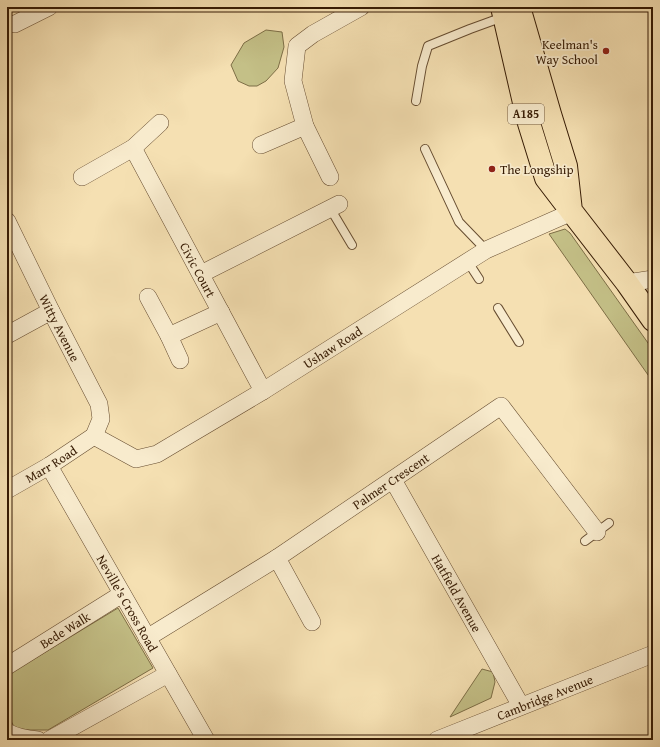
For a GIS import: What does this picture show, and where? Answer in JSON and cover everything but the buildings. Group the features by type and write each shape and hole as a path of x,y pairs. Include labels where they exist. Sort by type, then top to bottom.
{"main road":[{"name":"A185","path":"512,12 550,114 566,166 572,212"},
{"path":"572,212 627,283 653,320"}],"street":[{"path":"15,24 49,7"},
{"path":"330,177 305,126 293,81 297,46 313,34 359,7"},
{"path":"82,177 133,148 160,123"},
{"path":"261,145 305,126"},
{"name":"Civic Court","path":"133,148 263,391"},
{"path":"200,274 334,206"},
{"name":"Ushaw Road","path":"94,436 136,459 157,454 263,391 486,250 572,212"},
{"name":"Witty Avenue","path":"7,221 99,404 101,419 94,436"},
{"path":"627,283 653,279"},
{"path":"148,297 180,360"},
{"path":"7,335 51,311"},
{"path":"169,336 221,312"},
{"name":"Palmer Crescent","path":"147,638 277,558 501,406 597,532"},
{"name":"Marr Road","path":"7,490 49,466 94,436"},
{"name":"Neville's Cross Road","path":"49,466 206,740"},
{"name":"Hatfield Avenue","path":"393,480 521,706"},
{"path":"277,558 312,622"},
{"name":"Bede Walk","path":"7,666 122,594"},
{"name":"Cambridge Avenue","path":"437,740 653,654"},
{"path":"49,740 168,674"},
{"path":"7,732 14,736 30,740 38,740"}],"lane":[{"path":"416,101 422,66 428,46 512,12"},
{"path":"425,150 459,222 486,250"},
{"path":"334,206 352,245"},
{"path":"468,262 479,279"},
{"path":"498,308 519,342"}],"shaded area":[{"path":"266,30 282,32 284,47 278,68 266,81 257,86 249,86 238,81 231,65 244,43"},
{"path":"565,229 570,233 653,350 653,382 549,234"},
{"path":"118,608 153,668 48,730 16,730 7,714 7,679 9,674"},
{"path":"482,669 493,672 495,682 491,698 450,717"}],"place":[{"name":"Keelman's Way School","path":"606,51"},
{"name":"The Longship","path":"492,169"}]}
